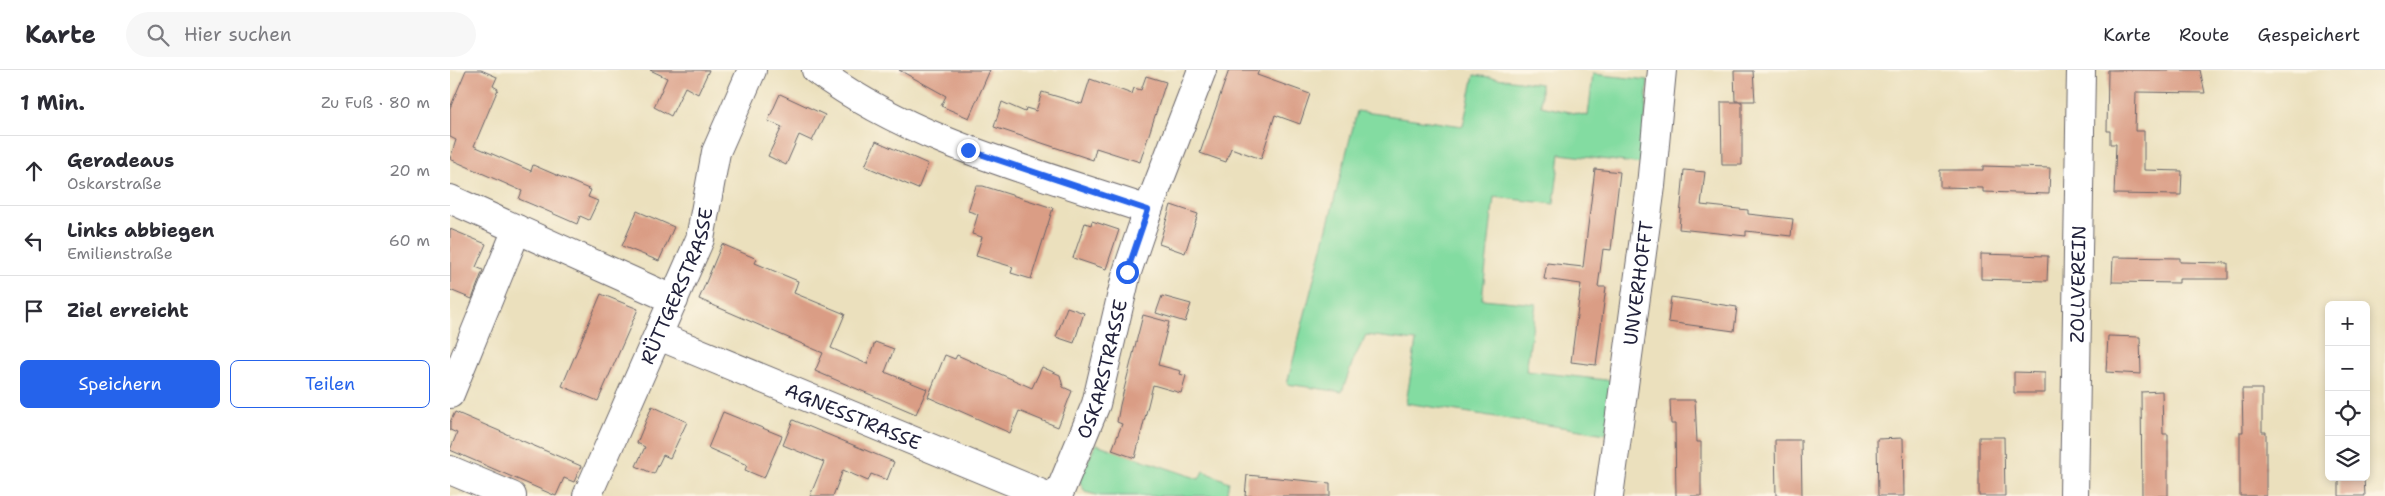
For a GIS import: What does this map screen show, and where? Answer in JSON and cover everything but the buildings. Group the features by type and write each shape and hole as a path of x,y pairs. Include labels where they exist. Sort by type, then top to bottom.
{"street":[{"name":"RÜTTGERSTRASSE","path":"587,496 659,336 700,239 716,152 752,70"},
{"path":"816,70 834,83 896,119 968,150 1148,210"},
{"name":"OSKARSTRASSE","path":"1058,496 1096,404 1127,272 1148,210 1202,70"},
{"name":"UNVERHOFFT","path":"1609,496 1651,186 1662,70"},
{"name":"ZOLLVEREIN","path":"2074,496 2081,70"},
{"path":"450,199 674,300"},
{"path":"450,394 517,229"},
{"name":"AGNESSTRASSE","path":"659,336 1047,496"},
{"path":"450,470 512,496"}],"green space":[{"path":"1593,74 1648,80 1642,164 1560,154 1554,204 1494,197 1482,299 1536,304 1526,371 1615,381 1606,434 1406,403 1416,341 1366,335 1353,361 1342,392 1287,384 1357,111 1463,126 1474,75 1541,84 1541,106 1588,116"},
{"path":"1096,444 1199,479 1203,471 1229,482 1226,496 1100,496 1085,492 1079,480"}],"route":[{"path":"968,150 1148,210 1127,272"}]}
